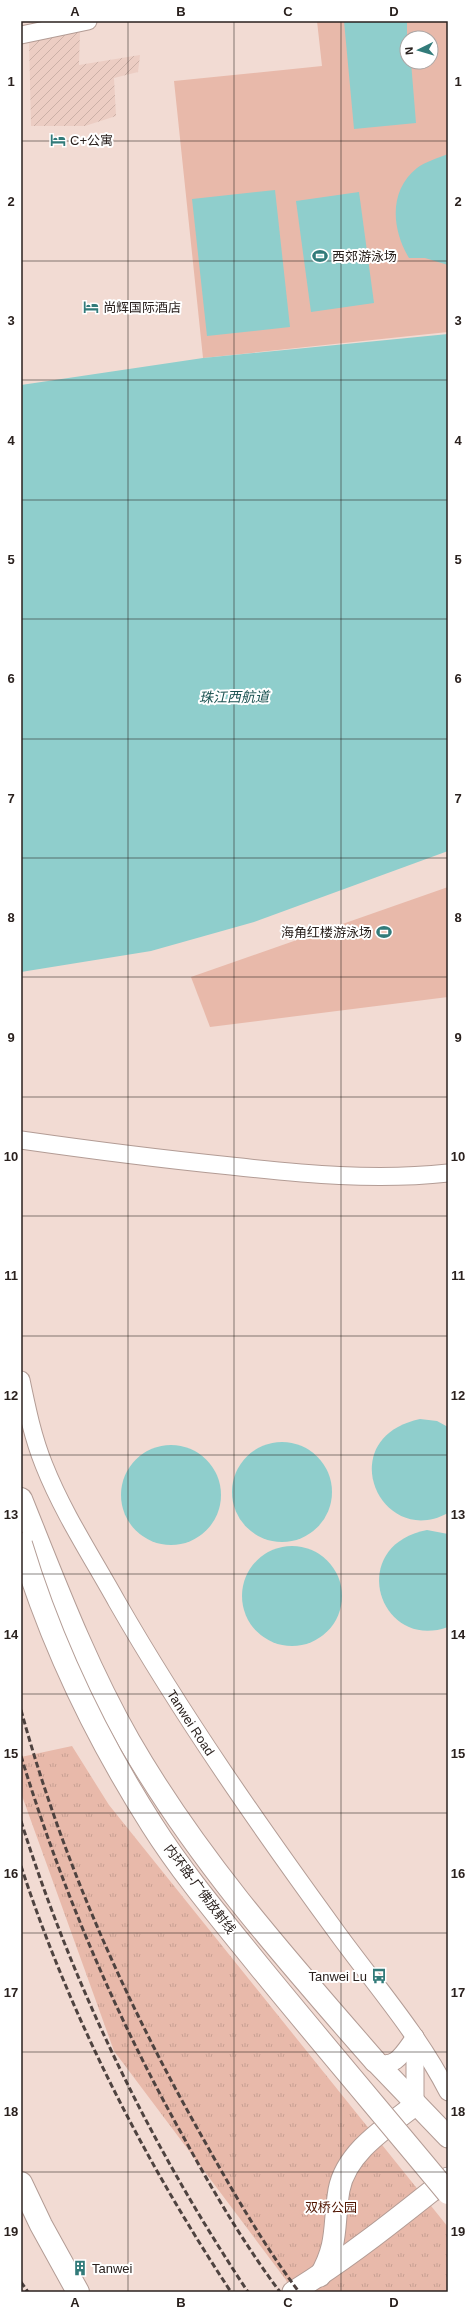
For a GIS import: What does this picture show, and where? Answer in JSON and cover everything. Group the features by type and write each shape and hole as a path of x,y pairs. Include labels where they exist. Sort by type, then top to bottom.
{"highway":[{"path":"21,1499 90,1666 129,1741 186,1832 212,1868 265,1935 375,2061"},
{"name":"内环路-广佛放射线","path":"21,1544 54,1639 71,1677 119,1770 153,1826 231,1931 448,2192"},
{"path":"21,2183 41,2225 78,2292"}],"main road":[{"path":"375,2061 415,2105 448,2137"},
{"path":"415,2105 448,2126"},
{"path":"320,2276 332,2252 339,2190 344,2176 362,2148 415,2105"},
{"path":"293,2292 320,2276 394,2222 448,2178"}],"street":[{"path":"21,35 88,21"},
{"path":"21,1140 117,1154 301,1174 360,1177 448,1173"},
{"name":"Tanwei Road","path":"21,1380 33,1432 44,1464 58,1497 128,1620 172,1693 241,1797 339,1935 415,2036 448,2092"},
{"path":"375,2061 381,2064 391,2064 397,2060 415,2036"},
{"path":"415,2036 415,2105"}],"shaded area":[{"path":"80,31 79,65 140,55 138,72 114,78 116,116 85,126 31,126 29,40"}],"green space":[{"name":"西郊游泳场","path":"317,21 448,21 448,332 203,358 174,81 322,66"},
{"name":"海角红楼游泳场","path":"448,887 448,997 210,1027 191,977"},
{"name":"双桥公园","path":"72,1746 109,1805 448,2227 448,2292 291,2292 286,2280 114,2051 21,1793 21,1757"}],"water":[{"path":"344,21 407,21 407,30 399,30 399,70 412,70 416,123 354,129"},
{"path":"448,154 448,265 425,258 409,258 403,247 396,223 397,199 401,188 408,177 417,168"},
{"path":"275,190 290,327 207,336 192,199"},
{"path":"359,192 374,303 311,312 296,201"},
{"name":"珠江西航道","path":"448,334 448,851 254,922 151,951 21,972 21,385 203,358"},
{"path":"420,1419 437,1421 448,1427 448,1513 424,1520 402,1517 386,1505 375,1487 372,1467 377,1447 393,1430"},
{"path":"282,1442 292,1443 310,1450 324,1464 331,1482 331,1502 324,1520 310,1534 292,1541 282,1542 272,1541 254,1534 240,1520 233,1502 232,1492 233,1482 240,1464 254,1450 272,1443"},
{"path":"171,1445 181,1446 199,1453 213,1467 220,1485 220,1505 213,1523 199,1537 181,1544 171,1545 161,1544 143,1537 129,1523 122,1505 121,1495 122,1485 129,1467 143,1453 161,1446"},
{"path":"427,1530 448,1534 448,1627 424,1631 404,1625 389,1612 381,1594 379,1574 386,1555 402,1540"},
{"path":"292,1546 311,1550 328,1560 338,1577 342,1596 338,1615 328,1632 311,1642 292,1646 273,1642 256,1632 246,1615 242,1596 246,1577 256,1560 273,1550"}],"railway":[{"path":"21,1710 37,1764 74,1871 143,2026 220,2169 258,2232 299,2292"},
{"path":"21,1756 54,1855 92,1952 113,1999 159,2092 195,2158 241,2236 280,2292"},
{"path":"21,1821 65,1945 118,2065 179,2180 248,2292"},
{"path":"21,1866 62,1977 112,2086 168,2191 231,2292"},
{"path":"21,2282 28,2292"}],"place":[{"name":"C+公寓","path":"58,140"},
{"name":"西郊游泳场","path":"320,256"},
{"name":"尚辉国际酒店","path":"91,307"},
{"name":"海角红楼游泳场","path":"384,932"},
{"name":"Tanwei Lu","path":"379,1976"},
{"name":"Tanwei","path":"80,2268"}]}
